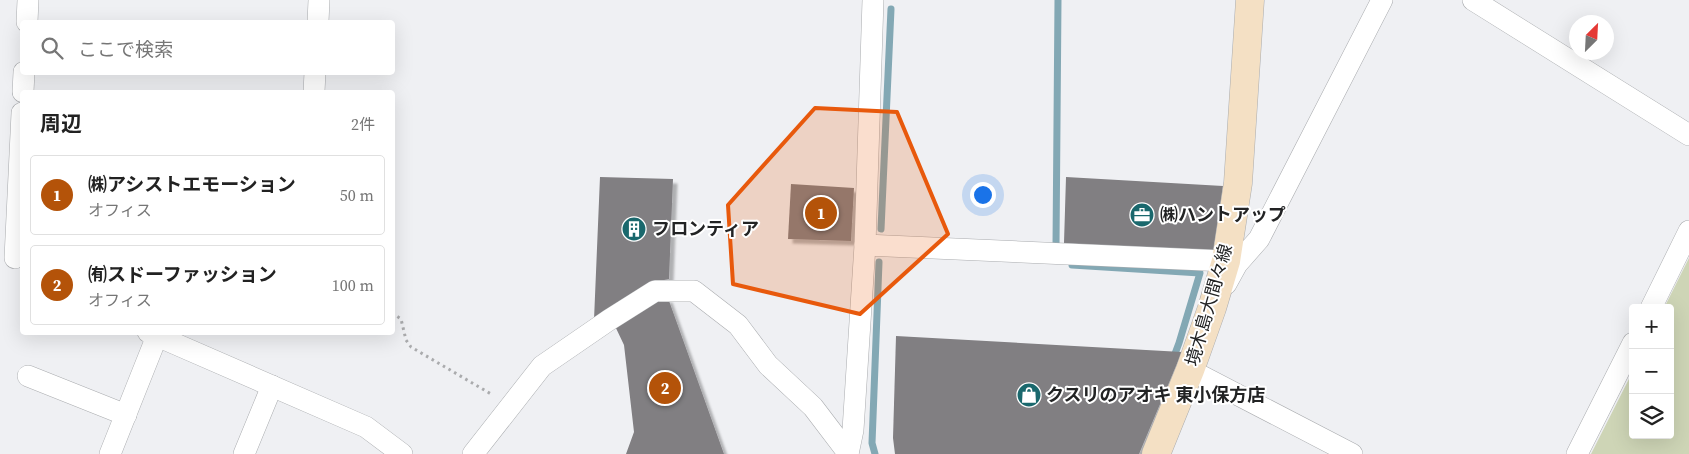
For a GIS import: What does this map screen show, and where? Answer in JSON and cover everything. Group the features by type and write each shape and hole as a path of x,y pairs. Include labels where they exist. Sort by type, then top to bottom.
{"main road":[{"name":"境木島大間々線","path":"1156,454 1190,370 1226,261 1238,183 1250,0"}],"street":[{"path":"27,20 28,0"},
{"path":"318,20 319,0"},
{"path":"848,454 853,430 865,245 873,0"},
{"path":"1212,308 1237,264 1259,239 1382,0"},
{"path":"1472,0 1689,135"},
{"path":"24,75 24,90"},
{"path":"314,90 315,75"},
{"path":"13,258 20,145"},
{"path":"1653,304 1689,231"},
{"path":"865,245 1226,261"},
{"path":"473,454 542,366 655,291 694,291 738,325 768,365 813,407 848,454"},
{"path":"110,454 126,415 153,335"},
{"path":"155,335 366,426 402,454"},
{"path":"1577,454 1630,349"},
{"path":"1190,370 1352,454"},
{"path":"28,376 126,415"},
{"path":"244,454 272,386"}],"path":[{"path":"395,315 401,319 406,340 411,347 510,407"}],"highlighted area":[{"path":"815,108 897,112 948,234 860,314 733,284 728,205"}],"green space":[{"path":"1689,258 1689,454 1591,454 1629,379 1629,439 1674,439 1674,304 1666,304"}],"building":[{"name":"フロンティア","path":"600,177 673,179 669,279 664,280 594,320"},
{"name":"㈱ハントアップ","path":"1066,177 1223,186 1213,253 1064,243"},
{"path":"791,184 854,188 851,241 788,239"},
{"path":"664,298 668,298 724,454 626,454 634,432 624,345 615,326"},
{"name":"クスリのアオキ 東小保方店","path":"896,336 1182,352 1139,454 895,454 893,438"}],"waterway":[{"path":"1056,245 1058,0"},
{"path":"881,229 891,9"},
{"path":"875,454 872,443 879,262"},
{"path":"1072,265 1200,273 1173,359"}],"place":[{"name":"㈱アシストエモーション","path":"821,213"},
{"name":"㈱ハントアップ","path":"1142,215"},
{"name":"フロンティア","path":"634,229"},
{"name":"㈲スドーファッション","path":"665,388"},
{"name":"クスリのアオキ 東小保方店","path":"1029,395"}]}
